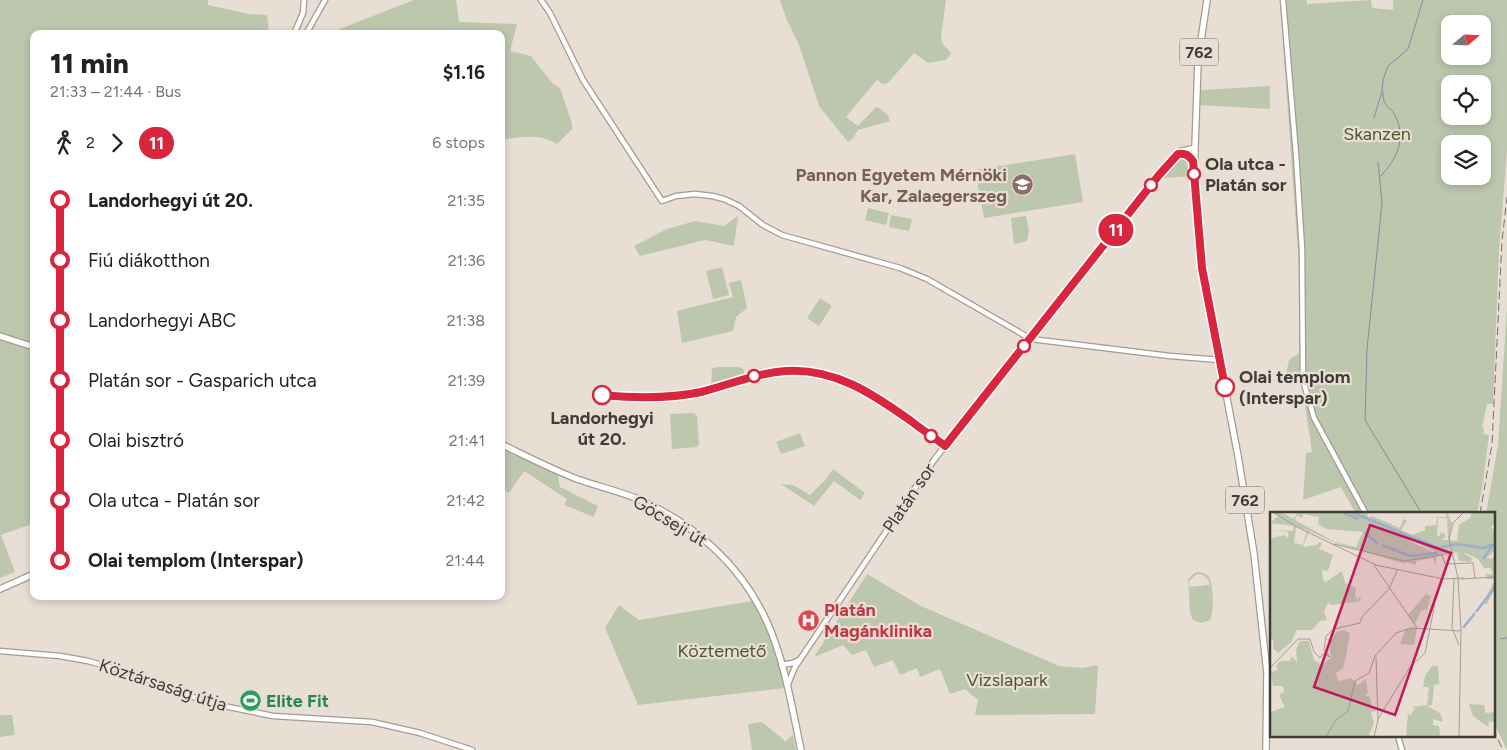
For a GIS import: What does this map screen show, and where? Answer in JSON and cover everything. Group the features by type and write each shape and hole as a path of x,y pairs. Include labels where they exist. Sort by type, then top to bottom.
{"main road":[{"name":"762","path":"1207,0 1198,61 1193,161 1202,268 1246,505 1262,620 1268,685 1266,750"},
{"path":"0,336 30,346"},
{"name":"Göcseji út","path":"505,446 563,473 642,501 687,526 725,559 754,597 769,627 787,688 801,750"},
{"path":"0,589 30,576"}],"street":[{"path":"296,30 303,14 304,0"},
{"path":"308,30 325,0"},
{"path":"541,0 550,12 590,92 662,201 676,196 696,194 724,199 739,206 763,225 782,235 916,274 1031,338 1170,356 1220,360"},
{"path":"1283,0 1302,249 1303,380 1314,418 1365,512"},
{"name":"Platán sor","path":"787,688 791,673 800,659 934,460 1153,183 1178,154 1186,148 1194,148"},
{"path":"1178,154 1186,154 1193,161"},
{"name":"Köztársaság útja","path":"0,651 60,656 88,661 128,672 208,703 274,716 377,723 420,732 472,750"},
{"path":"781,665 793,663 800,659"}],"green space":[{"path":"0,0 208,0 208,5 249,14 267,15 269,30 30,30 30,525 1,535 15,572 0,578"},
{"path":"414,0 456,0 459,22 517,24 510,51 531,56 552,83 560,88 572,123 572,129 557,144 537,137 505,139 505,30 337,30"},
{"path":"780,0 946,0 941,37 942,43 951,53 946,60 928,63 914,53 888,83 883,84 877,80 846,117 858,126 878,107 888,115 890,121 858,130 848,142 819,106 799,45"},
{"name":"Skanzen","path":"1280,0 1307,0 1307,4 1371,0 1372,8 1393,10 1393,0 1507,0 1507,150 1499,251 1493,404 1487,404 1482,427 1484,428 1483,434 1489,435 1477,512 1355,512 1341,487 1303,500 1306,453 1312,452 1301,378 1290,380 1286,374 1289,360 1299,353 1299,268"},
{"path":"1270,86 1270,109 1200,105 1201,90"},
{"path":"1075,154 1083,202 984,218 975,170"},
{"path":"1181,156 1190,159 1192,176 1162,178"},
{"path":"868,208 889,213 886,225 865,220"},
{"path":"891,215 912,219 909,231 889,227"},
{"path":"738,216 734,246 705,240 640,256 634,246 667,229 695,221 724,226"},
{"path":"1026,216 1029,230 1027,241 1014,244 1011,218"},
{"path":"722,267 729,295 713,299 706,271"},
{"path":"741,280 747,308 736,317 733,331 682,343 677,311 733,297 729,283"},
{"path":"820,298 832,306 819,326 807,318"},
{"path":"1507,307 1507,750 1494,723 1494,512 1486,512 1498,445"},
{"path":"740,367 744,370 744,374 711,386 712,368"},
{"path":"694,413 697,416 699,444 697,447 672,449 670,414"},
{"path":"800,433 805,446 781,454 776,442"},
{"path":"505,449 558,475 560,487 598,506 594,517 564,505 567,499 524,471 509,493 505,490"},
{"path":"833,469 865,493 860,500 834,481 814,506 781,484 793,485 810,495"},
{"path":"1201,572 1206,574 1211,585 1213,598 1211,616 1210,620 1202,623 1193,620 1190,612 1188,580 1193,574","holes":["1197,574 1204,575 1209,581 1211,613 1209,585 1190,587 1190,597 1189,581"]},
{"name":"Vizslapark","path":"867,574 921,606 1059,666 1082,668 1098,665 1095,714 975,715 978,700 965,689 950,694 940,669 920,677 917,668 900,675 893,660 874,667 866,650 852,655 843,645 814,657"},
{"name":"Köztemető","path":"752,601 763,619 776,653 786,685 785,688 638,705 605,628 619,605 639,620"},
{"path":"0,715 12,715 15,735 0,737"},
{"path":"762,722 785,742 793,735 796,750 752,750 748,724"}],"waterway":[{"path":"1374,118 1388,66 1408,49 1423,0"},
{"path":"1381,176 1396,155 1400,140 1398,124 1394,113 1384,102 1383,92"},
{"path":"1378,162 1382,203 1367,349 1365,420 1421,512"},
{"path":"1500,639 1507,638"}],"railway":[{"path":"1480,512 1492,444 1502,241 1507,197"},
{"path":"1494,731 1503,750"}],"bus line":[{"name":"11","path":"602,395 635,398 688,394 758,375 786,371 816,373 839,379 869,392 945,446 1159,175 1178,154 1183,153 1188,155 1193,161 1202,268 1225,387"}],"place":[{"name":"Ola utca - Platán sor","path":"1194,174"},
{"name":"Pannon Egyetem Mérnöki Kar, Zalaegerszeg","path":"1023,185"},
{"name":"Olai templom (Interspar)","path":"1225,387"},
{"name":"Landorhegyi út 20.","path":"602,395"},
{"name":"Platán Magánklinika","path":"808,620"},
{"name":"Elite Fit","path":"250,701"}]}
